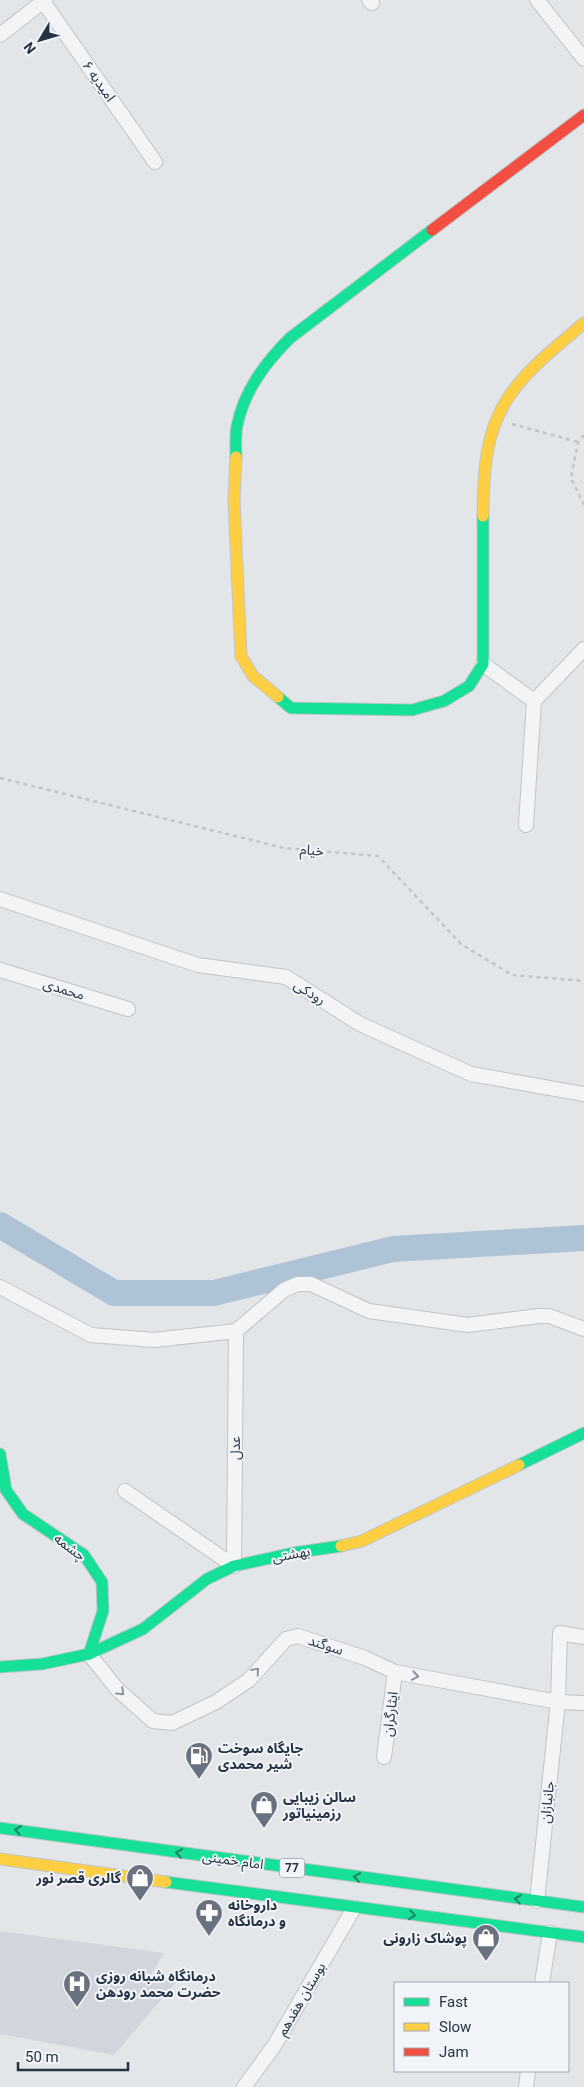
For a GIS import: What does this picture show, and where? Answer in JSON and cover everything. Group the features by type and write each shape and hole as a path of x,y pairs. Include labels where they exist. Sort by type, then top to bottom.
{"main road":[{"path":"584,115 290,338 268,360 248,392 237,427 234,499 241,656 253,676 291,708 412,710 444,701 469,686 482,664 486,459 496,419 504,402 521,382 584,323"},
{"name":"بهشتی","path":"0,1667 42,1664 90,1654 144,1628 207,1580 234,1566 362,1541 584,1432"},
{"name":"چشمه","path":"0,1454 6,1490 23,1514 84,1555 102,1582 103,1611 90,1654"},
{"name":"امام خمینی","path":"0,1828 584,1907"},
{"name":"77","path":"0,1859 584,1938"}],"street":[{"path":"0,35 44,0"},
{"name":"امیدیه ۶","path":"44,0 155,162"},
{"path":"537,0 584,59"},
{"path":"526,825 534,701 584,649"},
{"path":"482,664 534,701"},
{"name":"رودکی","path":"0,900 198,965 286,977 360,1024 471,1074 584,1094"},
{"name":"محمدی","path":"0,970 128,1009"},
{"path":"0,1287 91,1335 97,1336 154,1340 236,1331 284,1290 298,1284 311,1284 358,1307 382,1314 468,1326 549,1316 584,1329"},
{"name":"عدل","path":"234,1566 236,1331"},
{"path":"125,1491 234,1566"},
{"name":"جانبازان","path":"537,1902 558,1702 560,1633 584,1637"},
{"name":"سوگند","path":"90,1654 117,1689 154,1721 164,1723 172,1723 216,1702 249,1680 286,1639 298,1636 365,1658 395,1672 558,1702 584,1703"},
{"name":"ایثارگران","path":"384,1757 395,1672"},
{"name":"بوستان هفدهم","path":"244,2087 274,2046 354,1908"},
{"path":"542,1982 550,1933"},
{"path":"526,2087 528,2072"}],"path":[{"path":"496,419 578,442"},
{"path":"584,434 578,442 571,478 584,505"},
{"name":"خیام","path":"0,778 284,848 378,856 461,944 505,971 512,975 584,981"}],"shaded area":[{"name":"درمانگاه شبانه روزی حضرت محمد رودهن","path":"0,1931 164,1953 151,1975 176,1982 114,2055 0,2034"}],"waterway":[{"path":"0,1225 114,1293 214,1293 393,1249 584,1238"}],"traffic: fast":[{"path":"236,457 236,434 240,413 250,389 272,357 290,338 432,230"},
{"path":"278,697 291,708 412,710 444,701 469,686 483,664 483,516"},
{"path":"519,1465 584,1433"},
{"path":"0,1454 6,1490 23,1514 84,1555 102,1582 103,1611 89,1654"},
{"path":"0,1667 42,1664 89,1654 143,1629 207,1579 234,1566 293,1553 341,1546"},
{"path":"0,1828 584,1907"},
{"path":"166,1882 584,1937"}],"traffic: slow":[{"path":"483,516 487,453 495,423 502,409 510,395 526,375 584,323"},
{"path":"236,457 234,499 241,656 253,676 278,697"},
{"path":"341,1546 362,1541 519,1465"},
{"path":"0,1859 166,1882"}],"traffic: jam":[{"path":"432,230 584,115"}],"place":[{"name":"جایگاه سوخت شیر محمدی","path":"199,1780"},
{"name":"سالن زیبایی رزمینیاتور","path":"264,1829"},
{"name":"گالری قصر نور","path":"140,1902"},
{"name":"داروخانه و درمانگاه","path":"209,1937"},
{"name":"پوشاک زارونی","path":"486,1962"},
{"name":"درمانگاه شبانه روزی حضرت محمد رودهن","path":"77,2008"}]}
